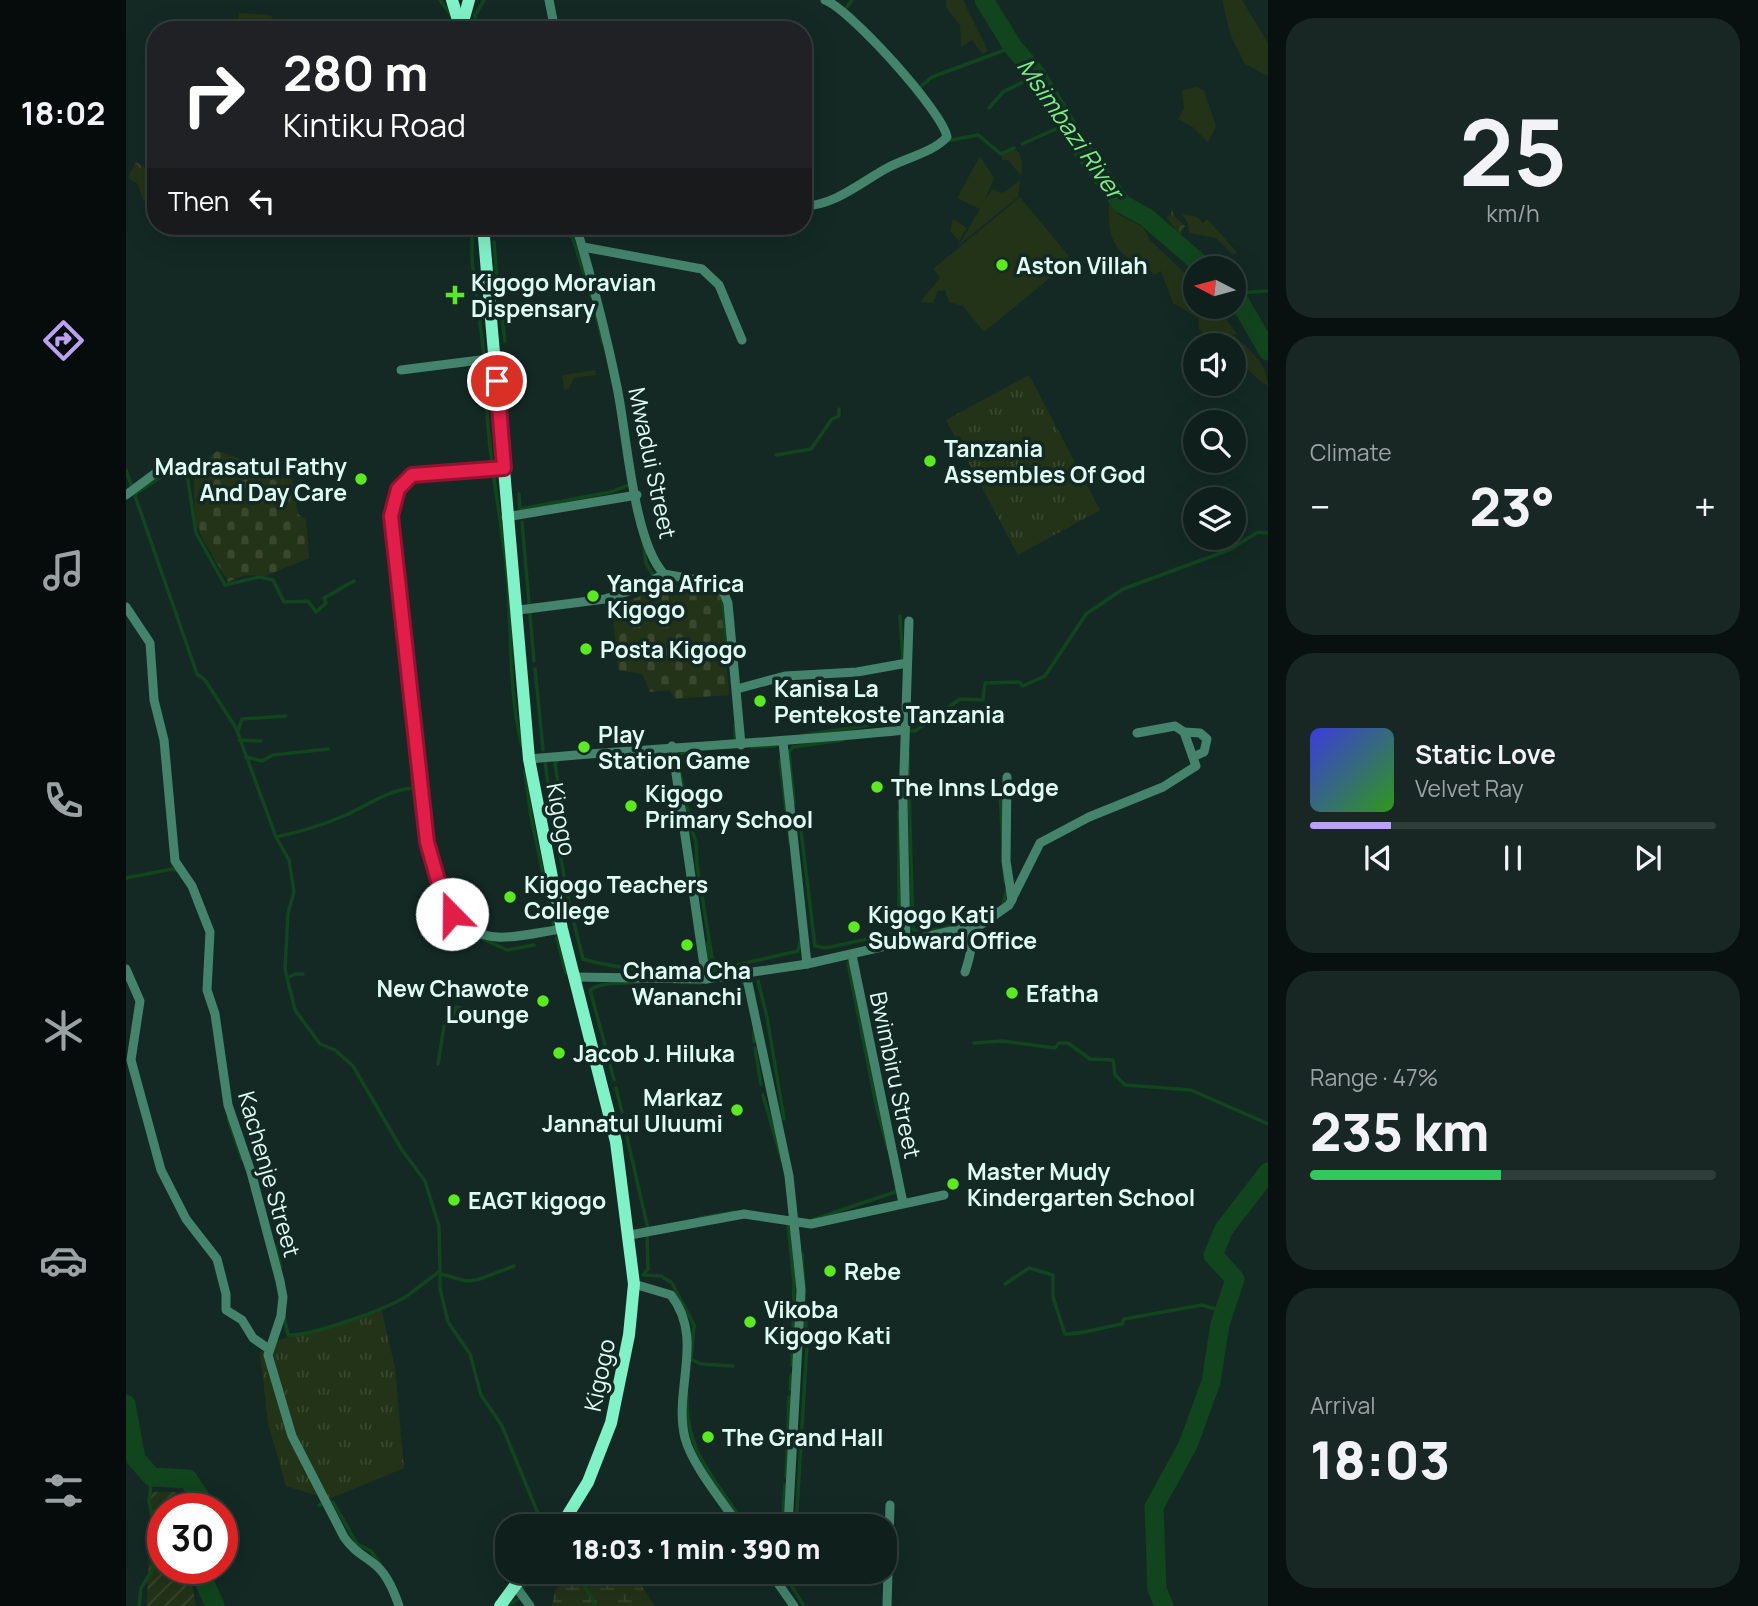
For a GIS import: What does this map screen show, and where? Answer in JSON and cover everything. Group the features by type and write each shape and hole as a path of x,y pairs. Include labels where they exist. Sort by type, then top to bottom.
{"main road":[{"path":"452,0 459,21"},
{"path":"463,21 469,0"},
{"name":"Kigogo","path":"484,235 496,358 506,517 519,610 529,759 562,929 609,1111 630,1235 634,1284 629,1335 611,1423 589,1482 569,1514"},
{"path":"500,1606 514,1584"}],"street":[{"path":"549,0 553,21"},
{"path":"812,204 837,197 888,167 930,150 946,140 946,132 933,109 848,14 825,0"},
{"name":"Mwadui Street","path":"579,235 598,300 618,389 636,495 653,559 664,574 720,584 728,603 741,744"},
{"path":"583,247 702,269 719,285 742,340"},
{"path":"401,370 496,358"},
{"path":"126,495 169,463"},
{"path":"504,468 412,475 398,489 392,503 391,516 425,823 443,898 457,920 477,933 497,939 562,929"},
{"path":"506,517 636,495"},
{"path":"519,610 605,599 638,588 664,574"},
{"name":"Kachenje Street","path":"126,607 150,643 154,700 164,740 175,861 192,886 211,932 207,990 215,1014 228,1105 251,1172 280,1281 283,1297 281,1316 269,1349"},
{"path":"906,941 904,730 908,621"},
{"path":"737,689 785,676 857,672 907,663"},
{"path":"1138,733 1169,725 1184,732 1200,733 1207,739 1204,752 1193,757"},
{"path":"529,759 672,746 783,742 904,730"},
{"path":"573,977 706,979 746,974 852,955 987,923 1012,901 1040,843 1089,817 1171,782 1196,766 1184,732"},
{"path":"783,742 807,964"},
{"path":"672,746 706,979"},
{"path":"1007,777 1006,861 1012,901"},
{"path":"965,972 971,950 971,935 966,927"},
{"name":"Bwimbiru Street","path":"852,955 903,1203"},
{"path":"126,969 139,1000 131,1060 161,1170 186,1219 218,1259 226,1294 226,1310 242,1320 253,1338 269,1349 292,1436 325,1501 351,1548 376,1564 399,1606"},
{"path":"746,974 789,1176 801,1290 789,1514"},
{"path":"630,1235 744,1214 810,1224 944,1195"},
{"path":"634,1284 671,1295 684,1317 689,1345 684,1409 686,1440 732,1514"},
{"path":"887,1606 890,1505"},
{"path":"514,1584 530,1606"},
{"path":"780,1584 794,1606"}],"green space":[{"path":"946,0 963,0 988,51 982,54 972,40 961,47 960,25 946,7"},
{"path":"1222,0 1242,0 1268,43 1268,76 1245,64 1230,34"},
{"path":"239,13 270,15 274,21 238,21"},
{"path":"1197,87 1204,91 1216,126 1208,142 1194,128 1178,119 1184,109 1182,90"},
{"path":"1012,149 1020,156 1021,176 1008,160 1002,160 1002,154"},
{"path":"980,156 994,178 985,200 992,189 1003,193 1020,180 1018,197 959,245 980,209 957,198"},
{"path":"136,162 147,169 147,201 143,200 138,184 128,178"},
{"name":"Aston Villah","path":"1020,197 1072,260 984,332 963,306 949,302 945,290 938,291 933,303 920,302 940,278 933,269"},
{"path":"1109,202 1118,214 1143,227 1150,240 1183,272 1183,309 1173,303 1161,271 1154,275 1142,260 1136,261 1120,276 1116,273 1115,267 1126,257 1116,245 1109,218"},
{"path":"1172,208 1174,216 1185,226 1180,235 1166,217 1171,215"},
{"path":"1181,213 1197,217 1203,223 1207,219 1237,252 1233,255 1216,238 1189,233 1188,223"},
{"path":"953,219 967,228 959,241 950,231"},
{"path":"1198,319 1226,319 1236,333 1202,333"},
{"path":"1246,346 1261,363 1268,386 1246,368"},
{"path":"595,370 596,375 574,378 569,389 564,390 562,375"},
{"path":"1029,375 1100,510 1018,555 946,420"},
{"path":"217,451 291,476 298,514 306,520 309,558 265,576 245,575 228,582 203,540 195,520 193,460 207,459"},
{"path":"666,585 710,587 721,595 729,695 675,699 670,690 650,692 642,674 618,670 612,608"},
{"path":"381,1308 395,1368 404,1468 329,1499 286,1486 268,1423 260,1353 273,1341 335,1326"},
{"path":"148,1584 192,1584 196,1606 147,1606"},
{"path":"559,1584 640,1584 655,1606 552,1606"}],"waterway":[{"path":"440,0 451,15"},
{"path":"475,21 475,15 484,0"},
{"path":"847,7 852,0"},
{"name":"Msimbazi River","path":"984,0 1013,47 1037,75 1080,147 1122,204 1146,217 1191,256"},
{"path":"919,88 932,77 1013,47"},
{"path":"989,108 1003,92 1037,75"},
{"path":"1022,144 1065,125"},
{"path":"946,141 978,135 1001,154 1014,148"},
{"path":"472,235 472,261 484,354"},
{"path":"572,235 591,296"},
{"path":"494,242 497,280"},
{"path":"498,287 505,341"},
{"path":"1246,292 1268,291"},
{"path":"594,305 603,343"},
{"name":"Msimbazi River","path":"1246,313 1268,351"},
{"path":"486,366 489,441 506,564 512,679 522,746"},
{"path":"776,455 811,449 832,419 839,416 839,409"},
{"path":"135,494 185,461 196,533 225,585 259,577 273,580 284,602 308,601 316,612 326,603 324,598 354,581"},
{"path":"126,470 197,674 205,680 236,728 276,837 289,860 294,892 288,913 285,969 295,1010 320,1044 335,1050 353,1066 402,1150 425,1181 439,1226 440,1271 402,1299 351,1320 299,1334 288,1335 284,1317"},
{"path":"519,494 520,509 611,492 631,484"},
{"path":"522,522 534,661"},
{"path":"909,731 915,731 960,699 983,700 985,683 1019,682 1023,686 1045,676 1086,614 1123,589 1229,550 1258,532 1268,533"},
{"path":"643,540 646,563 653,575"},
{"path":"665,581 679,581"},
{"path":"722,596 729,665"},
{"path":"900,616 903,661"},
{"path":"403,662 413,788"},
{"path":"535,669 543,750"},
{"path":"238,731 242,719 286,716"},
{"path":"804,735 903,720"},
{"path":"735,725 735,742"},
{"path":"239,740 261,741"},
{"path":"794,803 789,752 793,747 843,740"},
{"path":"752,747 775,746 780,743"},
{"path":"246,757 262,761 273,755 328,749"},
{"path":"678,762 681,754 688,750"},
{"path":"908,752 913,930 943,929 968,920 984,919"},
{"path":"558,760 555,763 558,783"},
{"path":"545,761 550,799"},
{"path":"780,761 790,842"},
{"path":"525,771 531,816 554,927"},
{"path":"680,773 692,830"},
{"path":"276,837 329,822 387,795 413,788 421,842 432,883 448,916 459,926"},
{"path":"1000,793 1005,882"},
{"path":"551,808 570,906"},
{"path":"801,831 815,946 826,948 899,932 899,812"},
{"path":"691,828 696,842 697,865"},
{"path":"697,865 714,970 798,951 801,937"},
{"path":"126,878 172,869 180,871"},
{"path":"1003,905 1007,889"},
{"path":"572,915 583,959 624,968 659,971 699,967"},
{"path":"468,932 507,950 534,945"},
{"path":"557,938 566,973"},
{"path":"708,942 708,962"},
{"path":"848,963 877,1109 888,1149"},
{"path":"287,978 303,974"},
{"path":"723,981 740,979 744,984"},
{"path":"758,981 767,1017 784,1119"},
{"path":"605,1045 590,990 607,984 639,982"},
{"path":"674,982 701,983"},
{"path":"438,1064 444,1026 452,1020 456,1007 480,1013"},
{"path":"754,1030 754,1042"},
{"path":"974,1043 1003,1041 1055,1048 1059,1043 1068,1043 1090,1059 1113,1060 1115,1075 1125,1085 1191,1090 1268,1124"},
{"path":"755,1048 761,1085"},
{"path":"607,1053 614,1080"},
{"path":"616,1088 622,1112"},
{"path":"763,1095 782,1161"},
{"path":"228,1119 242,1159"},
{"path":"624,1124 648,1229"},
{"name":"Msimbazi River","path":"1164,1606 1157,1589 1154,1507 1188,1445 1211,1382 1220,1324 1235,1279 1213,1255 1224,1229 1268,1172"},
{"path":"812,1220 895,1192 897,1187"},
{"path":"700,1218 734,1212"},
{"path":"788,1223 794,1283"},
{"path":"647,1233 648,1269 643,1275 661,1276 672,1283 694,1325 691,1358"},
{"path":"275,1246 281,1267"},
{"path":"797,1514 807,1344 802,1254"},
{"path":"441,1274 466,1281 477,1280 514,1266"},
{"path":"1005,1284 1029,1268 1053,1275 1053,1297 1065,1334 1087,1332 1122,1324 1124,1319 1202,1305 1225,1312"},
{"path":"440,1272 440,1289 448,1322 470,1354 481,1395 502,1426 539,1514"},
{"path":"792,1365 794,1284"},
{"path":"690,1359 701,1364 733,1366"},
{"path":"790,1389 791,1375"},
{"path":"687,1394 691,1434 697,1450 737,1514"},
{"path":"788,1427 789,1397"},
{"path":"126,1404 136,1459 152,1477 188,1479 197,1493"},
{"path":"786,1477 788,1429"},
{"path":"139,1606 141,1588 153,1569 154,1528 149,1501 152,1477"},
{"path":"783,1514 785,1485"},
{"path":"319,1505 333,1502 357,1544 371,1551 380,1564"},
{"path":"205,1584 215,1606"},
{"path":"523,1587 526,1584"},
{"path":"584,1584 596,1606"},
{"path":"791,1585 804,1606"},
{"path":"508,1606 519,1598"}],"place":[{"name":"Aston Villah","path":"1002,265"},
{"name":"Kigogo Moravian Dispensary","path":"455,295"},
{"name":"Tanzania Assembles Of God","path":"930,461"},
{"name":"Madrasatul Fathy And Day Care","path":"361,479"},
{"name":"Yanga Africa Kigogo","path":"593,596"},
{"name":"Posta Kigogo","path":"586,649"},
{"name":"Kanisa La Pentekoste Tanzania","path":"760,701"},
{"name":"Play Station Game","path":"584,747"},
{"name":"The Inns Lodge","path":"877,787"},
{"name":"Kigogo Primary School","path":"631,806"},
{"name":"Kigogo Teachers College","path":"510,897"},
{"name":"Kigogo Kati Subward Office","path":"854,927"},
{"name":"Chama Cha Wananchi","path":"687,945"},
{"name":"Efatha","path":"1012,993"},
{"name":"New Chawote Lounge","path":"543,1001"},
{"name":"Jacob J. Hiluka","path":"559,1053"},
{"name":"Markaz Jannatul Uluumi","path":"737,1110"},
{"name":"Master Mudy Kindergarten School","path":"953,1184"},
{"name":"EAGT kigogo","path":"454,1200"},
{"name":"Rebe","path":"830,1271"},
{"name":"Vikoba Kigogo Kati","path":"750,1322"},
{"name":"The Grand Hall","path":"708,1437"}],"route":[{"path":"452,914 443,898 427,842 391,516 392,503 398,489 412,475 504,468 497,381"}]}
